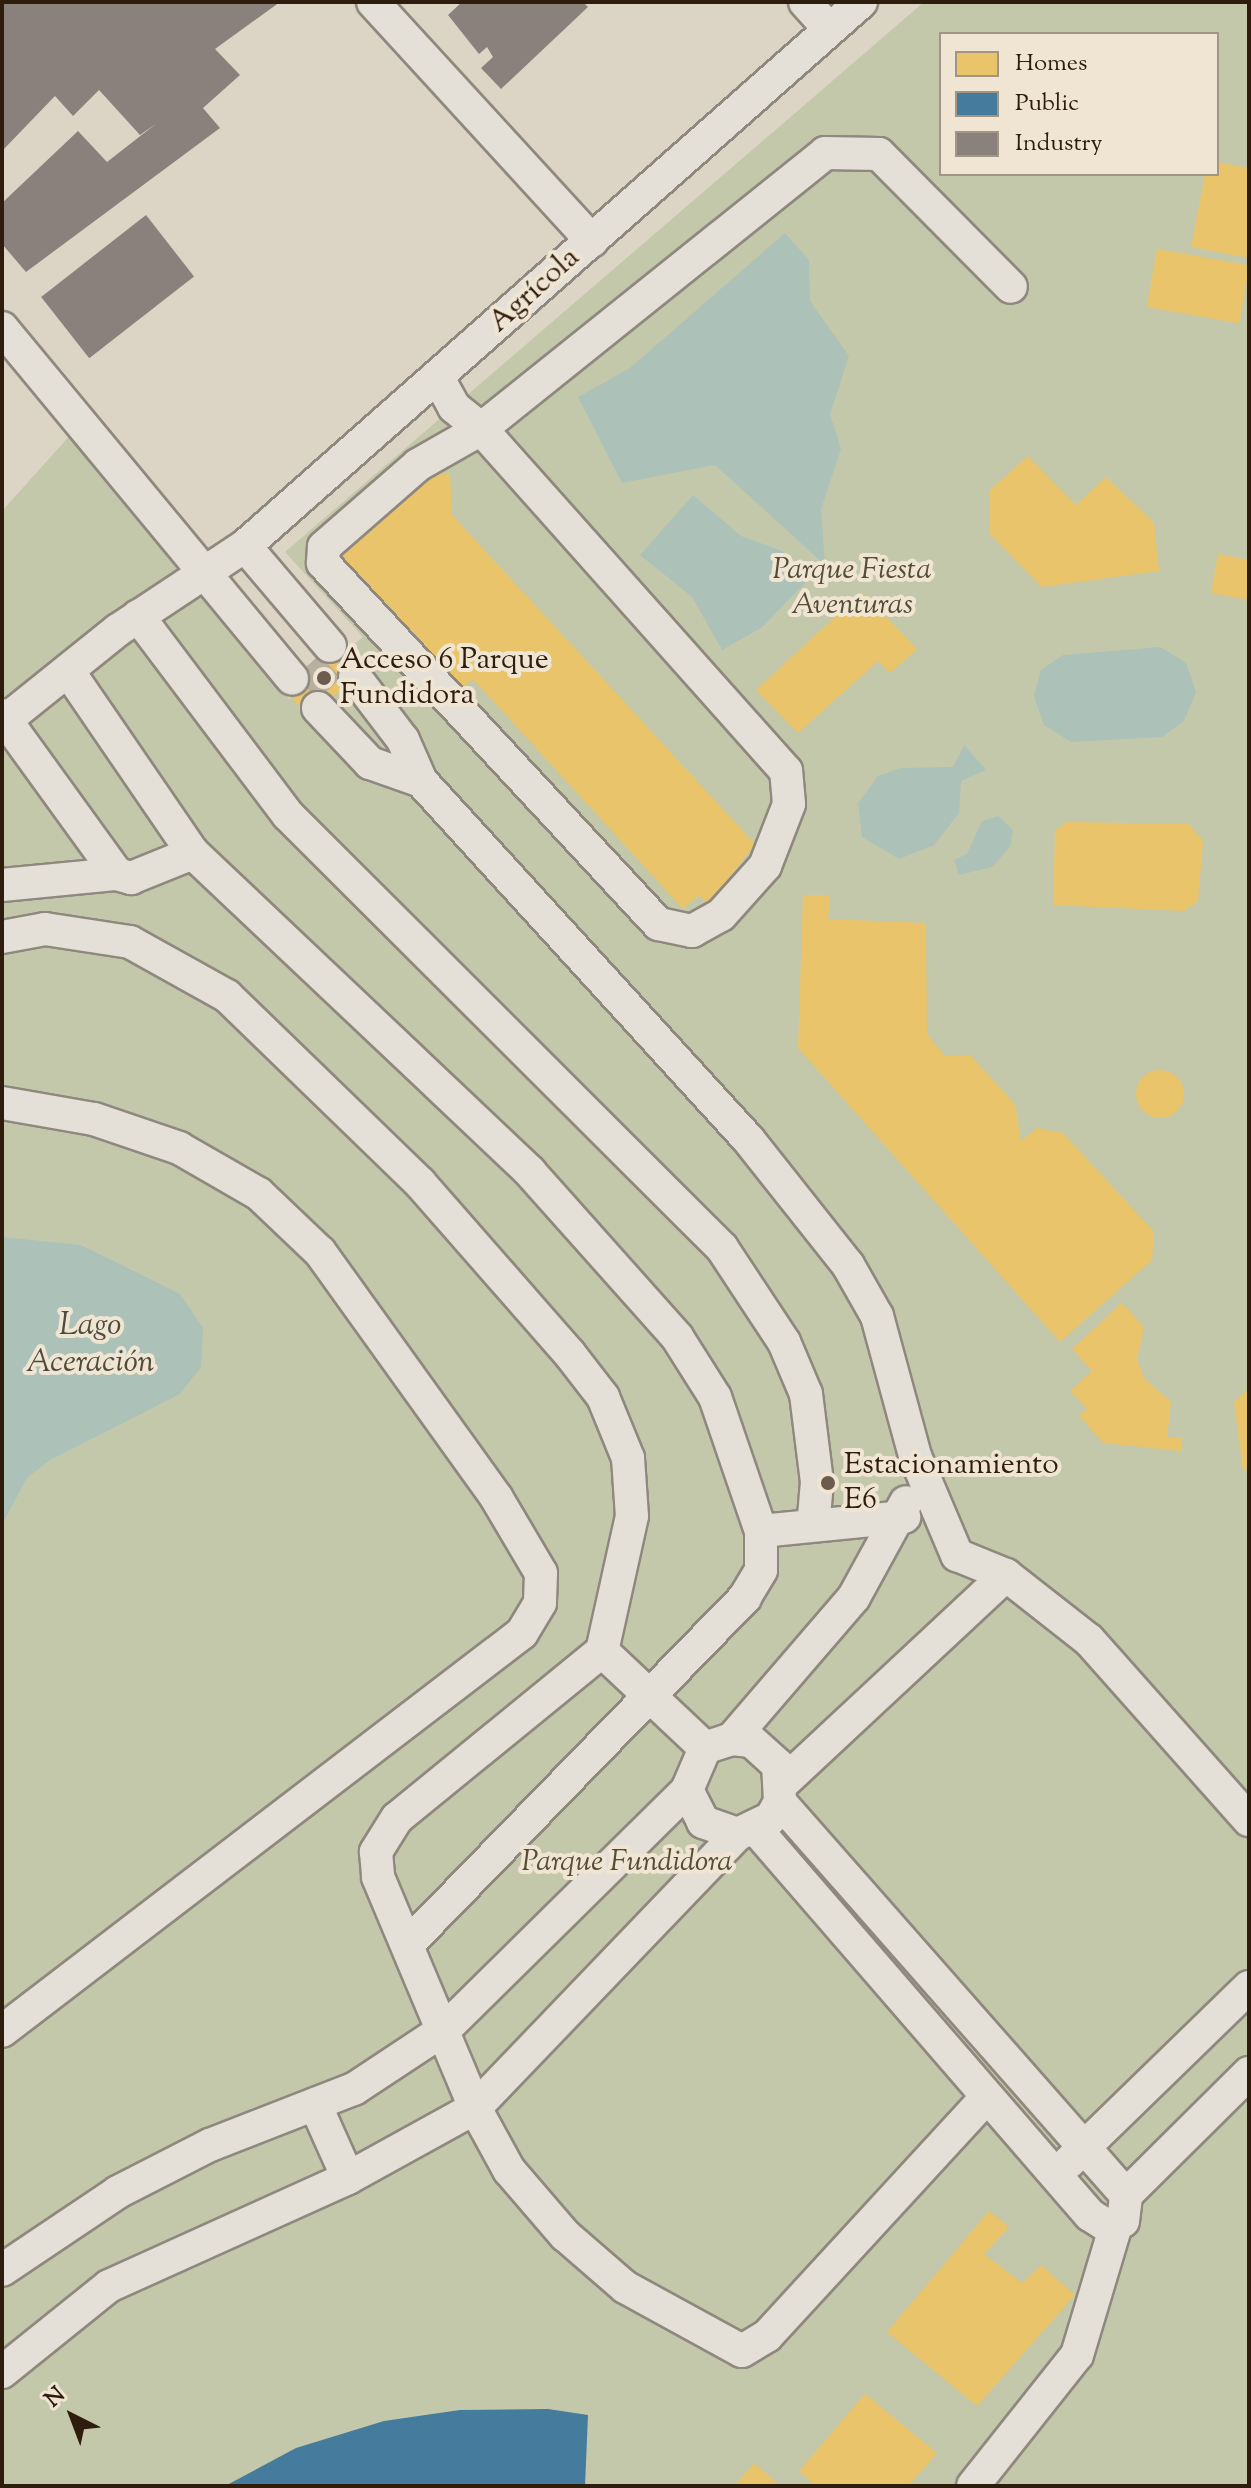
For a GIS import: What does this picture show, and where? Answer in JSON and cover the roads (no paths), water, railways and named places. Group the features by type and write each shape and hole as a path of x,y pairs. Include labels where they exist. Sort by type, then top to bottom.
{"street":[{"path":"373,2 592,241"},
{"path":"805,2 829,29"},
{"name":"Agrícola","path":"4,718 69,672 138,616 245,546 861,2"},
{"path":"438,378 454,407 481,429 786,771 789,804 765,866 702,927 670,931 659,924 323,563 324,547 418,465 481,429 825,153 879,154 1011,287"},
{"path":"2,328 211,571 310,663 245,546"},
{"path":"138,616 288,815 722,1248 784,1342 806,1394 817,1482 814,1520"},
{"path":"69,672 193,853 530,1172 677,1337 715,1397 761,1531 761,1570 745,1597 410,1942"},
{"path":"336,693 421,781 748,1139 848,1265 877,1316 915,1456 957,1555 1006,1575 1089,1640 1249,1820"},
{"path":"4,718 117,874"},
{"path":"2,885 117,874 131,878 193,853"},
{"path":"2,937 45,929 130,942 227,996 420,1183 569,1353 603,1397 628,1458 632,1516 602,1651 383,1833 378,1877 410,1942 475,2108 509,2170 565,2235 625,2287 742,2351 767,2336 986,2098"},
{"path":"2,1103 94,1119 179,1148 259,1194 320,1252 496,1497 541,1573 540,1603 522,1633 2,2031"},
{"path":"2,2270 118,2192 354,2089 446,2028 687,1790 718,1743 854,1597 904,1517 915,1456"},
{"path":"761,1531 814,1520 904,1517"},
{"path":"2,2372 109,2286 348,2178 475,2108 747,1832 782,1792 1006,1575"},
{"path":"602,1651 649,1697 718,1743 766,1750 782,1792 1126,2195 1129,2213 1116,2225 1077,2355 973,2486"},
{"path":"687,1790 703,1822 747,1832 1098,2223 1116,2225"},
{"path":"1055,2175 1249,1987"},
{"path":"1126,2195 1249,2073"},
{"path":"315,2104 348,2178"}],"water":[{"path":"785,233 809,260 810,301 849,356 830,414 841,449 821,509 825,565 715,465 622,483 578,397 630,368"},
{"path":"693,495 741,536 782,551 810,578 761,628 722,650 692,597 640,555"},
{"path":"1160,647 1186,663 1196,692 1184,721 1162,737 1071,742 1044,725 1034,696 1041,670 1063,655"},
{"path":"964,745 986,770 961,781 959,813 934,845 899,859 862,837 858,803 878,776 901,768 953,767"},
{"path":"998,816 1013,830 1010,847 992,867 959,875 954,860 967,854 982,821"},
{"name":"Lago Aceración","path":"2,1237 81,1245 180,1294 203,1328 201,1367 180,1394 50,1460 27,1478 2,1524"}],"tunnel":[{"path":"308,665 334,695"}],"place":[{"name":"Acceso 6 Parque Fundidora","path":"324,678"},
{"name":"Estacionamiento E6","path":"828,1483"}],"park label":[{"name":"Parque Fiesta Aventuras","path":"852,588"},
{"name":"Parque Fundidora","path":"627,1863"}]}
